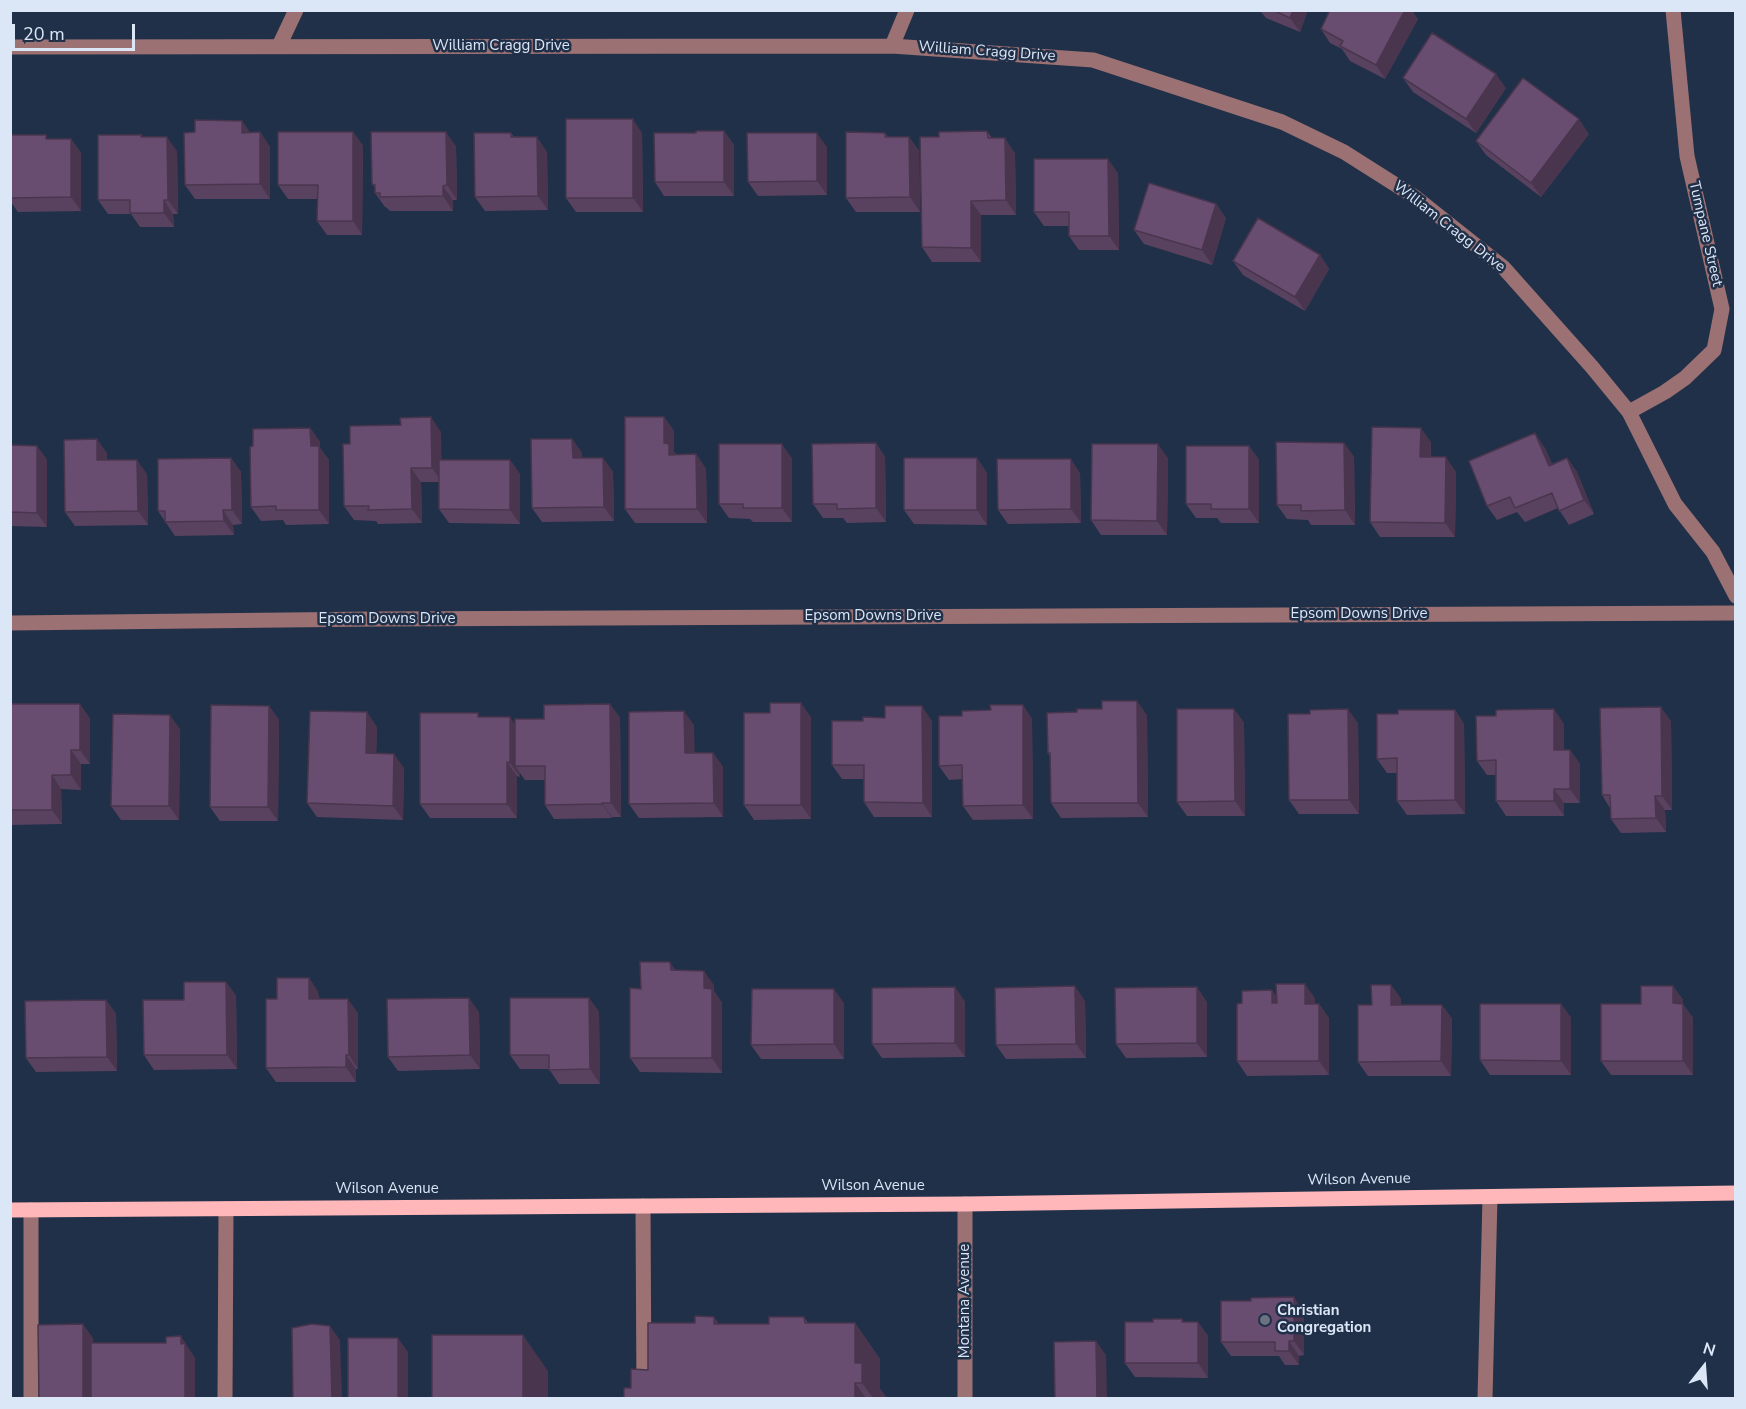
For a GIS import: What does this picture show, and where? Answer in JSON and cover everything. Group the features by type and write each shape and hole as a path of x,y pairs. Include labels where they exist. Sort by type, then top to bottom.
{"main road":[{"name":"Wilson Avenue","path":"10,1210 965,1204 1736,1193"}],"street":[{"path":"279,46 296,10"},
{"path":"892,46 907,10"},
{"name":"Tumpane Street","path":"1629,412 1685,378 1714,350 1722,309 1686,156 1673,10"},
{"name":"William Cragg Drive","path":"10,47 892,46 1093,60 1282,122 1344,152 1415,197 1503,267 1592,366 1629,412 1675,504 1713,552 1736,596"},
{"name":"Epsom Downs Drive","path":"10,622 1736,613"},
{"path":"1485,1398 1490,1197"},
{"name":"Montana Avenue","path":"965,1204 965,1398"},
{"path":"643,1206 644,1398"},
{"path":"225,1398 226,1209"},
{"path":"31,1398 32,1210"}],"building":[{"path":"1273,10 1293,10 1290,18"},
{"path":"1330,10 1405,10 1376,65 1340,46 1343,41 1321,29"},
{"path":"1432,33 1496,74 1466,119 1403,78"},
{"path":"1523,78 1579,119 1531,183 1476,141"},
{"path":"566,119 633,119 633,198 566,198"},
{"path":"195,120 242,121 242,133 260,132 260,184 185,185 184,133 195,132"},
{"path":"696,131 724,131 724,182 655,182 654,133 696,133"},
{"path":"987,131 988,138 1005,138 1006,200 971,201 971,248 922,247 920,137 939,137 939,132"},
{"path":"278,132 353,132 353,221 317,221 318,185 278,185"},
{"path":"371,132 446,132 447,185 443,186 443,196 380,197 380,193 375,193 375,185 372,184"},
{"path":"846,132 885,133 885,137 909,137 910,197 846,198"},
{"path":"474,133 511,133 511,137 537,137 538,196 475,197"},
{"path":"747,133 817,133 817,181 748,182"},
{"path":"10,135 46,135 46,139 71,139 71,197 10,198"},
{"path":"98,135 167,137 168,200 164,200 164,213 130,213 130,200 98,200"},
{"path":"1034,159 1108,159 1109,236 1069,236 1069,212 1034,212"},
{"path":"1149,183 1216,204 1202,250 1134,230"},
{"path":"1258,218 1320,255 1295,297 1233,261"},
{"path":"431,417 432,468 411,468 412,509 368,510 369,506 344,506 343,444 350,444 350,426 401,425 400,418"},
{"path":"625,417 664,417 664,443 669,444 669,455 696,454 697,509 625,509"},
{"path":"1372,427 1421,428 1420,457 1446,457 1445,523 1370,522"},
{"path":"310,428 311,446 319,446 319,510 276,510 276,506 251,507 250,447 253,446 253,429"},
{"path":"1535,433 1549,466 1567,458 1584,500 1559,511 1552,493 1515,508 1510,497 1487,506 1469,461"},
{"path":"97,439 97,460 137,460 138,511 65,512 64,440"},
{"path":"531,439 572,439 573,458 603,458 604,507 532,508"},
{"path":"1276,442 1344,443 1345,510 1301,511 1301,505 1277,505"},
{"path":"876,443 876,508 837,509 837,504 813,504 812,444"},
{"path":"719,444 782,444 782,508 743,508 743,504 719,504"},
{"path":"1092,444 1158,444 1157,521 1091,520"},
{"path":"10,445 37,446 37,513 10,512"},
{"path":"1186,446 1249,446 1249,509 1211,509 1211,504 1186,504"},
{"path":"231,458 232,510 223,510 224,521 165,522 165,511 158,511 158,459"},
{"path":"904,458 977,458 977,510 904,510"},
{"path":"997,459 1071,459 1071,509 998,510"},
{"path":"439,460 510,460 510,510 439,509"},
{"path":"1102,701 1137,701 1138,803 1051,803 1047,713 1077,712 1077,709 1102,709"},
{"path":"770,703 801,703 801,805 744,805 744,713 770,713"},
{"path":"10,704 80,704 80,750 71,750 71,775 52,775 52,810 10,810"},
{"path":"610,704 611,803 545,805 545,766 515,766 515,719 544,719 544,705"},
{"path":"211,705 269,706 268,807 210,807"},
{"path":"990,705 1023,705 1023,805 963,806 962,765 939,766 939,716 962,716 962,711 991,710"},
{"path":"885,706 922,706 923,803 864,802 864,765 832,765 832,721 863,721 863,717 885,718"},
{"path":"1661,707 1662,796 1655,796 1656,818 1611,819 1610,795 1602,795 1600,708"},
{"path":"1177,709 1234,709 1235,801 1177,802"},
{"path":"1348,709 1349,800 1289,800 1288,714 1310,714 1310,710"},
{"path":"1554,709 1554,750 1570,750 1570,789 1554,789 1554,801 1496,801 1496,760 1477,761 1476,716 1496,716 1496,710"},
{"path":"1398,710 1455,710 1455,800 1397,801 1397,758 1377,759 1377,714 1398,714"},
{"path":"310,711 367,712 366,753 394,754 393,806 307,803"},
{"path":"684,711 685,753 713,753 714,803 629,804 629,712"},
{"path":"420,713 478,713 478,717 510,717 507,804 420,804"},
{"path":"113,714 170,715 169,806 111,806"},
{"path":"640,962 670,962 671,970 704,971 704,988 712,989 712,1058 630,1058 630,988 641,989"},
{"path":"277,978 309,978 309,999 348,999 349,1055 346,1055 346,1067 266,1068 266,999 277,999"},
{"path":"184,982 226,982 227,1055 144,1055 143,1000 184,1000"},
{"path":"1276,984 1305,984 1305,1004 1319,1004 1319,1061 1237,1061 1237,1004 1242,1003 1242,991 1272,990 1272,1003 1277,1003"},
{"path":"1371,985 1391,985 1391,1005 1442,1005 1441,1061 1358,1062 1358,1005 1372,1005"},
{"path":"1075,986 1076,1044 996,1045 995,988"},
{"path":"1641,986 1673,986 1673,1003 1683,1004 1683,1061 1601,1061 1601,1004 1641,1004"},
{"path":"955,987 955,1043 872,1044 872,988"},
{"path":"1197,987 1197,1043 1116,1044 1115,988"},
{"path":"752,989 834,989 834,1044 751,1045"},
{"path":"469,998 470,1055 388,1057 387,999"},
{"path":"510,998 589,998 590,1069 549,1070 549,1055 510,1055"},
{"path":"106,1000 107,1057 26,1058 25,1001"},
{"path":"1480,1004 1561,1004 1561,1061 1480,1060"},
{"path":"1294,1297 1294,1341 1289,1341 1289,1351 1275,1351 1275,1342 1221,1342 1221,1301"},
{"path":"695,1316 714,1317 714,1324 769,1324 769,1317 804,1317 805,1323 855,1323 855,1363 862,1363 862,1383 855,1383 855,1398 624,1398 624,1388 631,1388 631,1369 648,1370 648,1323 695,1323"},
{"path":"1153,1319 1182,1319 1182,1322 1198,1322 1198,1363 1125,1363 1125,1322 1153,1322"},
{"path":"83,1324 83,1398 39,1398 38,1325"},
{"path":"312,1324 330,1326 332,1398 293,1398 292,1328"},
{"path":"432,1335 523,1335 523,1398 432,1398"},
{"path":"181,1336 181,1344 185,1343 185,1398 91,1398 91,1343 166,1343 166,1337"},
{"path":"348,1338 398,1338 398,1398 348,1398"},
{"path":"1096,1341 1097,1398 1055,1398 1054,1342"}],"place":[{"name":"Christian Congregation","path":"1265,1320"}]}
